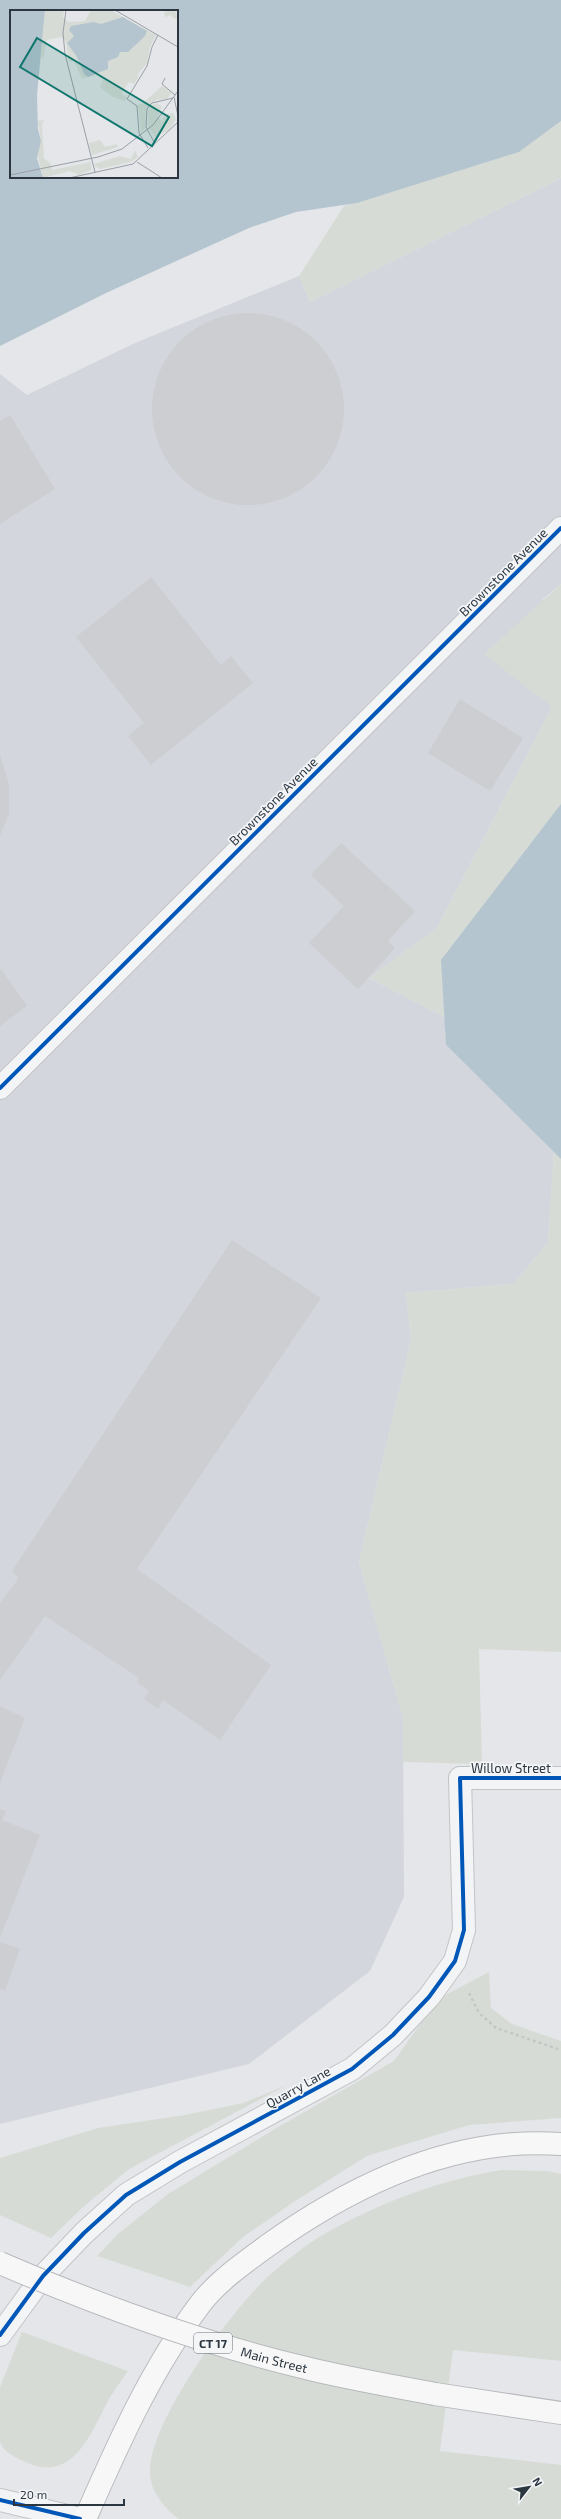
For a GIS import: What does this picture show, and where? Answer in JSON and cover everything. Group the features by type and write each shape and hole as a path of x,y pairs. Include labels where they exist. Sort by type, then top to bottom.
{"highway":[{"path":"85,2519 128,2422 163,2359 202,2302 255,2254 324,2208 407,2169 456,2153 494,2145 519,2143 561,2144"},
{"name":"Main Street","path":"0,2263 84,2299 200,2339 310,2369 435,2394 561,2413"}],"street":[{"name":"Brownstone Avenue","path":"0,1088 561,528"},
{"name":"Willow Street","path":"460,1778 561,1778"},
{"name":"Quarry Lane","path":"0,2335 43,2276 84,2233 126,2195 180,2162 352,2069 393,2035 429,1997 454,1961 464,1930 460,1778"},
{"path":"0,2500 80,2519"}],"path":[{"path":"466,1987 479,2013 496,2028 561,2050"}],"shaded area":[{"path":"561,121 561,178 310,302 299,276 344,206 519,152"},
{"path":"561,178 561,584 543,599 552,707 437,928 369,978 445,1017 446,1045 554,1152 548,1242 514,1284 406,1293 411,1340 359,1562 403,1718 404,1897 370,1971 249,2064 0,2124 0,374 27,395 135,343 299,276 310,302"},
{"path":"561,584 561,1652 479,1649 482,1764 403,1762 403,1718 359,1562 411,1340 406,1293 514,1284 548,1242 554,1152 445,1017 369,978 437,928 552,707 484,654"},
{"path":"489,1972 491,2008 512,2024 561,2041 561,2118 469,2125 367,2156 295,2201 243,2237 190,2287 97,2256 119,2233 168,2194 280,2126 394,2061 438,1999"},
{"path":"287,2085 129,2169 83,2207 51,2238 0,2215 0,2158 98,2128 185,2115 243,2103"},
{"path":"502,2170 548,2171 561,2174 561,2361 453,2350 440,2451 561,2465 561,2519 179,2519 170,2511 158,2497 151,2481 151,2460 160,2433 174,2403 193,2371 214,2340 255,2290 278,2268 318,2238 375,2208 437,2185"},
{"path":"22,2332 128,2371 109,2399 88,2439 79,2451 69,2460 57,2466 43,2467 14,2457 4,2449 0,2442 0,2387"}],"water":[{"path":"0,0 561,0 561,121 519,152 357,203 296,212 249,228 106,293 0,346"},
{"path":"561,804 561,1159 446,1045 441,960"}],"building":[{"path":"239,313 257,313 285,320 302,329 316,341 328,355 337,372 344,400 344,418 337,446 328,463 316,477 302,489 285,498 257,505 239,505 211,498 194,489 180,477 168,463 156,437 152,418 152,400 159,372 168,355 180,341 194,329 220,317"},
{"path":"10,415 55,489 0,524 0,421"},
{"path":"151,577 221,665 231,656 253,683 151,765 128,736 144,723 76,637"},
{"path":"460,699 523,738 490,791 428,753"},
{"path":"0,755 9,784 9,813 0,836"},
{"path":"341,843 415,911 388,941 395,948 358,989 309,943 344,906 311,875"},
{"path":"1,969 27,1006 0,1026 0,970"},
{"path":"232,1240 321,1298 137,1569 271,1665 220,1740 163,1700 158,1709 144,1699 149,1691 137,1682 139,1678 45,1616 0,1680 0,1603 19,1578 12,1571"},
{"path":"0,1706 25,1718 0,1783"},
{"path":"0,1809 6,1811 2,1820 40,1835 0,1938"},
{"path":"0,1942 20,1949 5,1990 0,1989"}],"cycle path":[{"path":"0,1088 561,528"},
{"path":"0,2335 43,2276 84,2233 126,2195 180,2162 352,2069 393,2035 429,1997 455,1961 464,1930 460,1778 561,1778"},
{"path":"0,2500 80,2519"}]}
